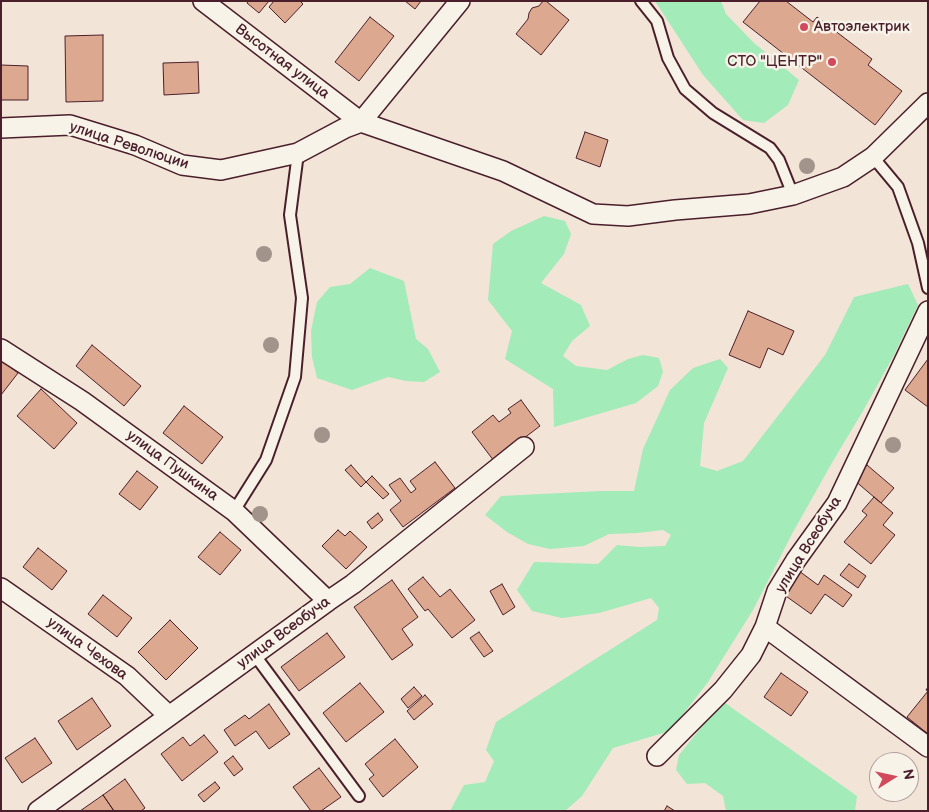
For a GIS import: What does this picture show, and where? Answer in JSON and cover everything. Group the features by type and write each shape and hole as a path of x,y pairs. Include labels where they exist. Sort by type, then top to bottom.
{"street":[{"name":"Высотная улица","path":"202,1 361,122 503,171 593,214 628,216 749,204 793,195 843,177 873,157"},
{"name":"улица Революции","path":"1,128 70,125 135,145 182,165 221,170 298,153 345,128 361,122 460,1"},
{"path":"873,157 928,103"},
{"name":"улица Всеобуча","path":"657,756 722,690 751,655 765,626 778,591 796,560 837,503 928,311"},
{"name":"улица Пушкина","path":"1,349 82,401 234,511 328,601"},
{"name":"улица Всеобуча","path":"38,811 353,584 524,447"},
{"name":"улица Чехова","path":"1,588 127,676 169,716"},
{"path":"765,626 928,747"}],"lane":[{"path":"641,1 657,21 668,58 685,89 713,113 770,148 778,160 793,195"},
{"path":"234,511 266,460 294,377 302,298 290,215 298,153"},
{"path":"873,157 898,187 918,243 928,288"},
{"path":"254,654 359,796"}],"green space":[{"path":"655,1 721,1 726,14 754,43 799,80 788,105 764,123 743,120 703,75"},
{"path":"544,216 565,221 571,234 564,254 541,283 581,305 590,326 572,341 563,356 576,366 607,370 628,359 643,355 659,358 663,372 658,386 636,403 554,427 553,389 505,359 512,331 488,300 493,244 511,231"},
{"path":"370,268 404,281 416,339 428,349 440,372 424,382 388,377 352,390 317,378 312,357 311,331 317,302 330,287 350,284"},
{"path":"908,284 918,305 894,355 792,534 753,610 708,682 670,731 613,748 582,796 565,811 450,811 464,785 485,782 494,761 486,750 496,722 657,620 659,608 651,598 599,613 562,618 532,611 517,590 534,562 598,564 617,545 639,547 665,546 671,535 663,530 609,534 584,546 550,549 528,544 507,532 485,515 501,496 634,491 643,449 670,390 693,368 720,359 728,368 704,423 700,466 717,471 743,461 825,355 854,297"},
{"path":"725,703 857,796 855,811 726,811 723,796 705,783 687,784 676,770 679,755 708,719"}],"building":[{"path":"248,1 269,1 259,13 247,3"},
{"path":"274,1 300,1 303,4 285,23 269,7"},
{"path":"405,1 421,1 415,9"},
{"path":"543,1 546,1 569,20 541,55 516,34 528,19 532,8 539,6"},
{"name":"СТО \"ЦЕНТР\"","path":"760,1 786,1 813,22 817,17 872,59 868,65 902,91 875,125 743,22"},
{"path":"370,17 394,36 359,81 335,62"},
{"path":"103,35 103,101 66,102 65,36"},
{"path":"198,62 199,93 164,95 163,63"},
{"path":"1,65 28,66 28,100 1,100"},
{"path":"585,132 608,140 600,167 576,158"},
{"path":"748,311 794,331 783,355 768,348 760,368 729,355"},
{"path":"92,345 141,386 124,406 76,366"},
{"path":"928,359 928,407 905,390"},
{"path":"1,360 18,373 1,395"},
{"path":"41,389 77,423 54,449 17,416"},
{"path":"521,400 540,426 494,461 472,432 493,415 499,422 511,413 508,409"},
{"path":"184,406 223,437 202,464 163,433"},
{"path":"435,462 455,488 403,527 390,510 401,501 389,485 400,478 411,493 416,489 410,481"},
{"path":"351,465 366,482 361,487 345,470"},
{"path":"867,465 894,488 881,503 854,480"},
{"path":"137,471 158,487 140,510 119,494"},
{"path":"372,476 389,494 383,499 366,482"},
{"path":"874,497 893,513 883,525 895,535 871,564 844,542 867,515 862,511"},
{"path":"378,513 383,520 372,529 367,522"},
{"path":"338,530 345,536 350,531 367,547 346,569 322,546"},
{"path":"220,532 241,550 220,575 198,557"},
{"path":"38,548 67,571 52,590 23,567"},
{"path":"849,564 866,576 858,588 840,575"},
{"path":"799,571 818,585 824,575 852,595 843,607 825,594 811,614 783,594"},
{"path":"423,577 440,597 450,589 475,620 452,638 428,609 425,611 408,589"},
{"path":"392,580 418,617 402,629 413,645 392,660 354,607"},
{"path":"502,584 515,607 503,615 490,591"},
{"path":"103,595 132,618 117,637 88,614"},
{"path":"170,620 198,648 166,680 138,652"},
{"path":"479,632 493,651 484,657 470,638"},
{"path":"327,633 345,657 299,691 281,667"},
{"path":"781,673 808,692 791,716 764,697"},
{"path":"360,683 384,712 346,742 323,713"},
{"path":"414,687 422,696 408,708 401,699"},
{"path":"928,691 928,734 907,717"},
{"path":"425,695 433,704 414,720 407,711"},
{"path":"92,698 111,726 77,750 58,721"},
{"path":"269,704 290,734 269,749 256,731 235,746 224,730 245,715 249,719"},
{"path":"204,735 218,752 182,781 161,754 183,737 190,746"},
{"path":"35,738 52,763 22,783 5,758"},
{"path":"395,739 418,767 383,797 369,779 374,775 365,764"},
{"path":"233,756 243,769 234,776 224,763"},
{"path":"319,768 341,797 321,811 311,811 293,787"},
{"path":"125,779 145,808 141,811 114,811 103,795"},
{"path":"215,782 220,788 204,802 198,795"},
{"path":"103,795 114,811 80,811"},
{"path":"667,806 675,811 664,811"}],"place":[{"name":"Автоэлектрик","path":"804,27"},
{"name":"СТО \"ЦЕНТР\"","path":"832,62"}]}
